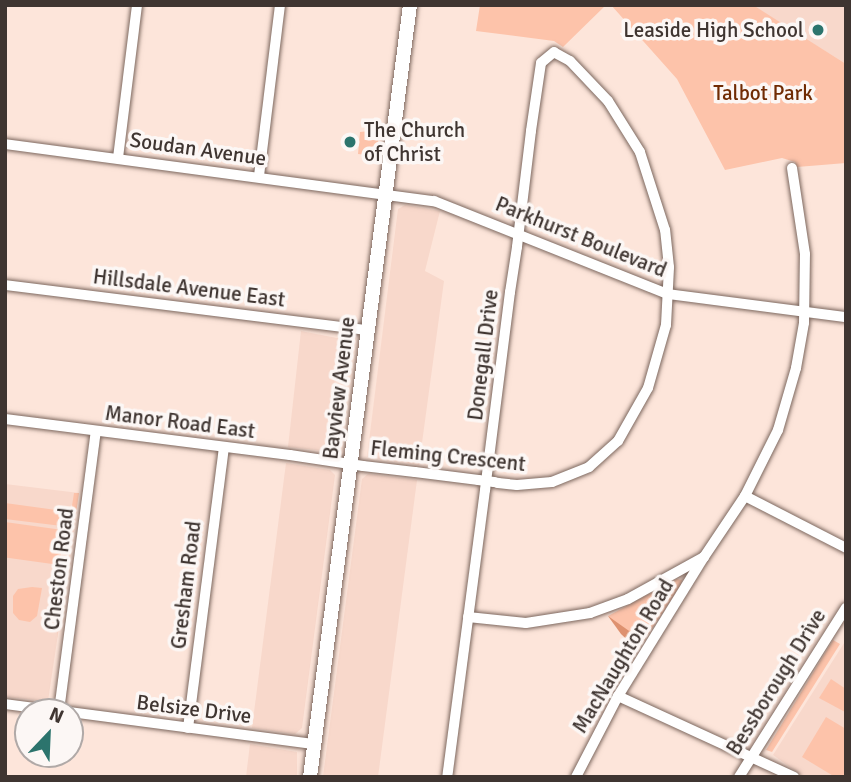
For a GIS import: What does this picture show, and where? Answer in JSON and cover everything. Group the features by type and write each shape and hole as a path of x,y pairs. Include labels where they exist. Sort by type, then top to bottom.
{"main road":[{"name":"Bayview Avenue","path":"310,777 410,5"}],"street":[{"path":"118,158 137,5"},
{"path":"259,176 280,5"},
{"name":"Fleming Crescent","path":"350,464 486,481 552,482 571,477 606,454 627,428 652,378 664,337 668,294 666,230 640,152 608,101 570,61 554,52 541,63"},
{"name":"Donegall Drive","path":"447,777 541,63"},
{"name":"Soudan Avenue","path":"5,144 386,193"},
{"name":"MacNaughton Road","path":"576,777 618,696 704,556 745,496 789,399 804,313 805,254 792,168"},
{"name":"Parkhurst Boulevard","path":"386,193 459,208 622,279 668,294 846,317"},
{"name":"Hillsdale Avenue East","path":"5,285 368,330"},
{"name":"Manor Road East","path":"5,419 350,464"},
{"name":"Cheston Road","path":"62,698 96,431"},
{"name":"Gresham Road","path":"188,728 224,447"},
{"path":"745,496 846,548"},
{"path":"468,617 526,623 590,614 639,594 704,556"},
{"name":"Bessborough Drive","path":"739,777 846,607"},
{"path":"618,696 753,755 794,777"},
{"name":"Belsize Drive","path":"84,714 314,744"}],"shaded area":[{"name":"Leaside High School","path":"753,5 846,5 846,64 753,6"},
{"path":"405,205 440,211 425,271 444,281 419,465 367,457 398,209"},
{"path":"301,331 352,341 339,443 334,452 288,447"},
{"path":"286,463 330,470 335,475 302,728 295,734 252,728"},
{"path":"368,474 417,480 378,777 323,777 362,479"},
{"path":"5,484 79,493 48,698 5,697"},
{"path":"608,616 639,638 638,650 621,634"},
{"path":"846,640 846,777 804,777 773,755"},
{"path":"250,744 297,752 297,777 246,777"}],"green space":[{"path":"480,5 606,5 563,47 554,41 476,31"},
{"name":"Talbot Park","path":"611,5 753,5 846,64 846,163 797,167 795,162 782,158 725,170 677,79"},
{"path":"379,130 377,156 358,154 360,132"},
{"path":"74,493 79,493 57,639 70,527 5,519 5,503 71,512"},
{"path":"5,522 64,530 60,565 5,557"},
{"path":"677,579 682,580 681,585 638,650 608,616"},
{"path":"42,588 37,616 30,622 19,620 13,613 13,596 18,589"},
{"path":"833,640 840,644 772,752 766,750"},
{"path":"831,679 846,689 845,712 819,698"},
{"path":"826,717 846,729 846,777 835,777 802,757"}],"place":[{"name":"Leaside High School","path":"818,30"},
{"name":"The Church of Christ","path":"350,142"}]}
